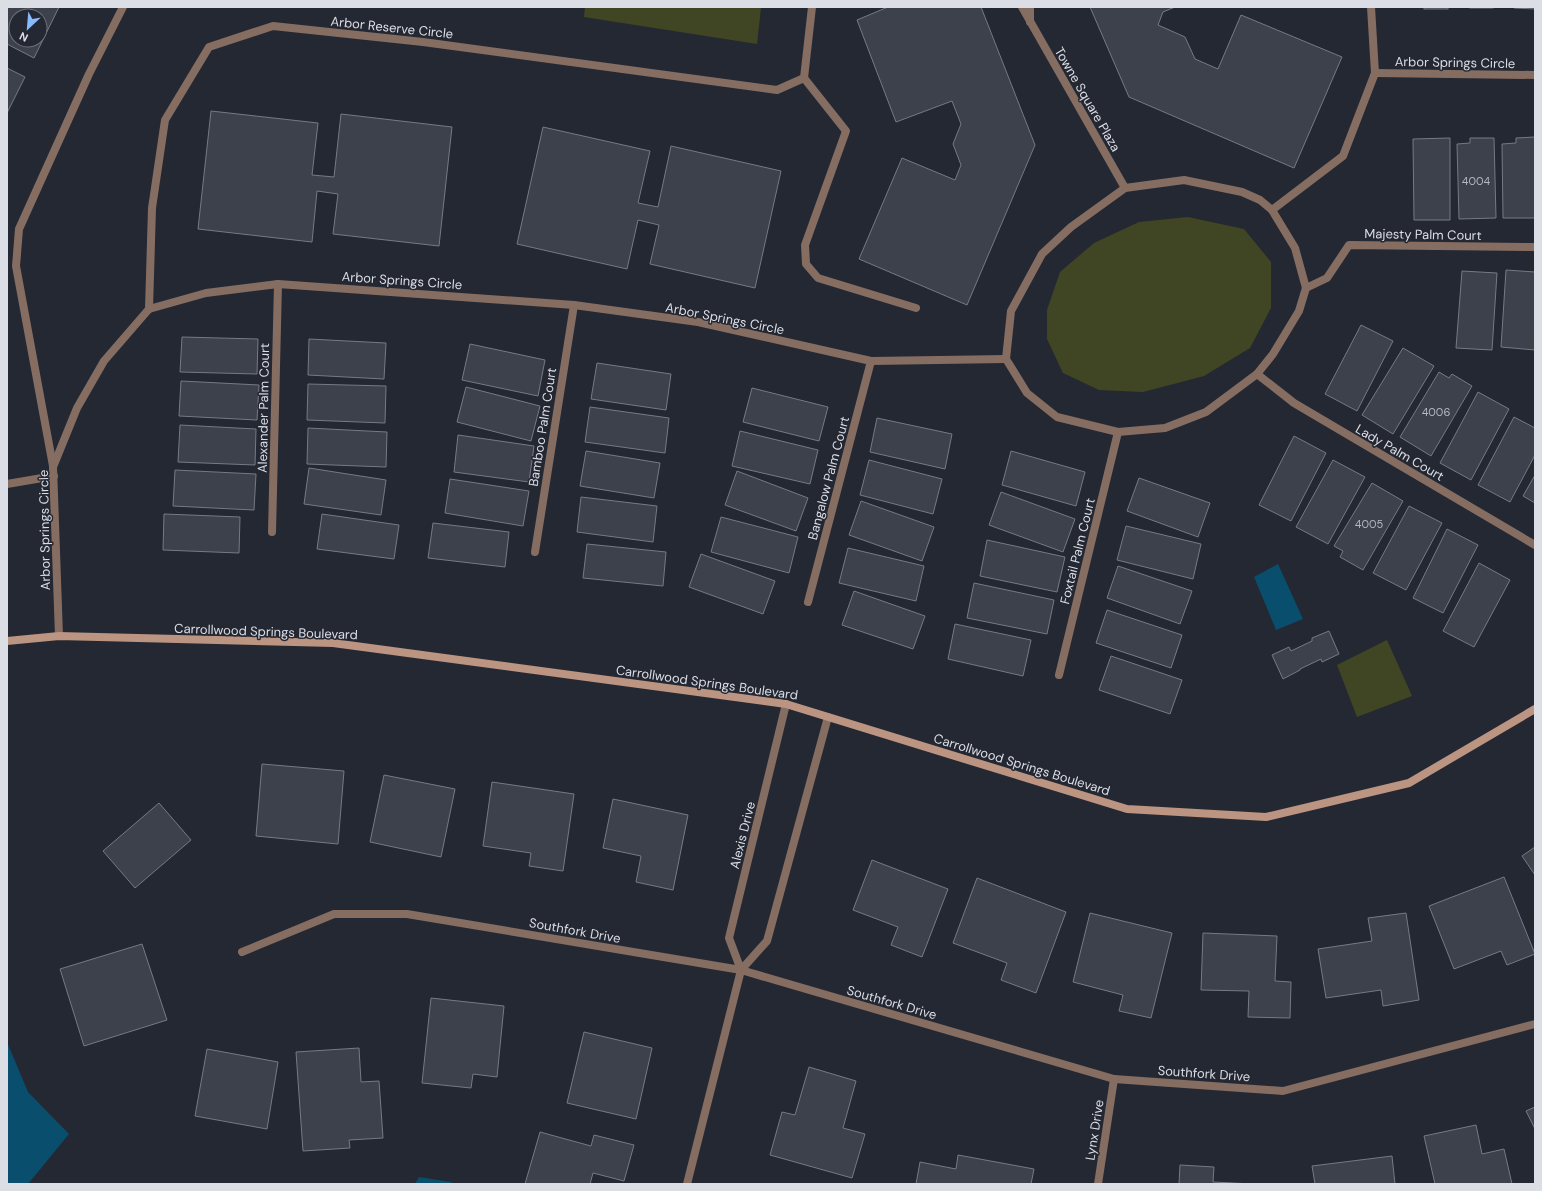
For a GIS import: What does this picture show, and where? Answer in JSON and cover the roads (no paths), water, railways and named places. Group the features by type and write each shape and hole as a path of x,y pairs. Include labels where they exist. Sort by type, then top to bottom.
{"street":[{"path":"53,467 16,266 18,229 88,74 123,7"},
{"path":"812,7 804,78 846,131 805,245 806,264 818,278 916,308"},
{"name":"Towne Square Plaza","path":"1022,7 1125,188"},
{"name":"Towne Square Plaza","path":"1030,7 1030,22"},
{"path":"1272,210 1343,156 1375,72 1371,7"},
{"name":"Arbor Reserve Circle","path":"149,309 152,208 166,120 209,47 273,26 423,42 777,90 804,78"},
{"name":"Arbor Springs Circle","path":"1375,72 1535,75"},
{"path":"1184,180 1242,192 1260,200 1272,210 1295,248 1306,288 1299,311 1273,354 1257,374 1206,412 1165,428 1118,432 1057,417 1028,393 1006,358 1011,311 1042,254 1071,227 1125,188 1184,180"},
{"name":"Majesty Palm Court","path":"1306,288 1327,278 1349,245 1535,247"},
{"name":"Arbor Springs Circle","path":"59,636 53,467 77,408 104,362 149,309 206,293 278,284 574,305 698,322 871,361 1006,358"},
{"name":"Alexander Palm Court","path":"272,532 278,284"},
{"name":"Bamboo Palm Court","path":"535,552 574,305"},
{"name":"Bangalow Palm Court","path":"808,602 871,361"},
{"name":"Lady Palm Court","path":"1257,374 1294,403 1535,545"},
{"name":"Foxtail Palm Court","path":"1059,675 1118,432"},
{"path":"7,484 54,476"},
{"name":"Carrollwood Springs Boulevard","path":"7,641 59,636 333,643 786,704 1127,809 1266,817 1409,783 1535,709"},
{"name":"Alexis Drive","path":"741,970 729,938 786,704"},
{"path":"687,1184 741,970 767,941 828,716"},
{"name":"Southfork Drive","path":"242,952 334,914 407,914 741,970 1114,1079 1284,1091 1535,1024"},
{"name":"Lynx Drive","path":"1098,1184 1114,1079"}],"water":[{"path":"1278,564 1303,619 1276,630 1254,577"},
{"path":"7,1042 28,1092 69,1134 28,1184 7,1184"},
{"path":"419,1177 451,1182 452,1184 415,1184"}]}
